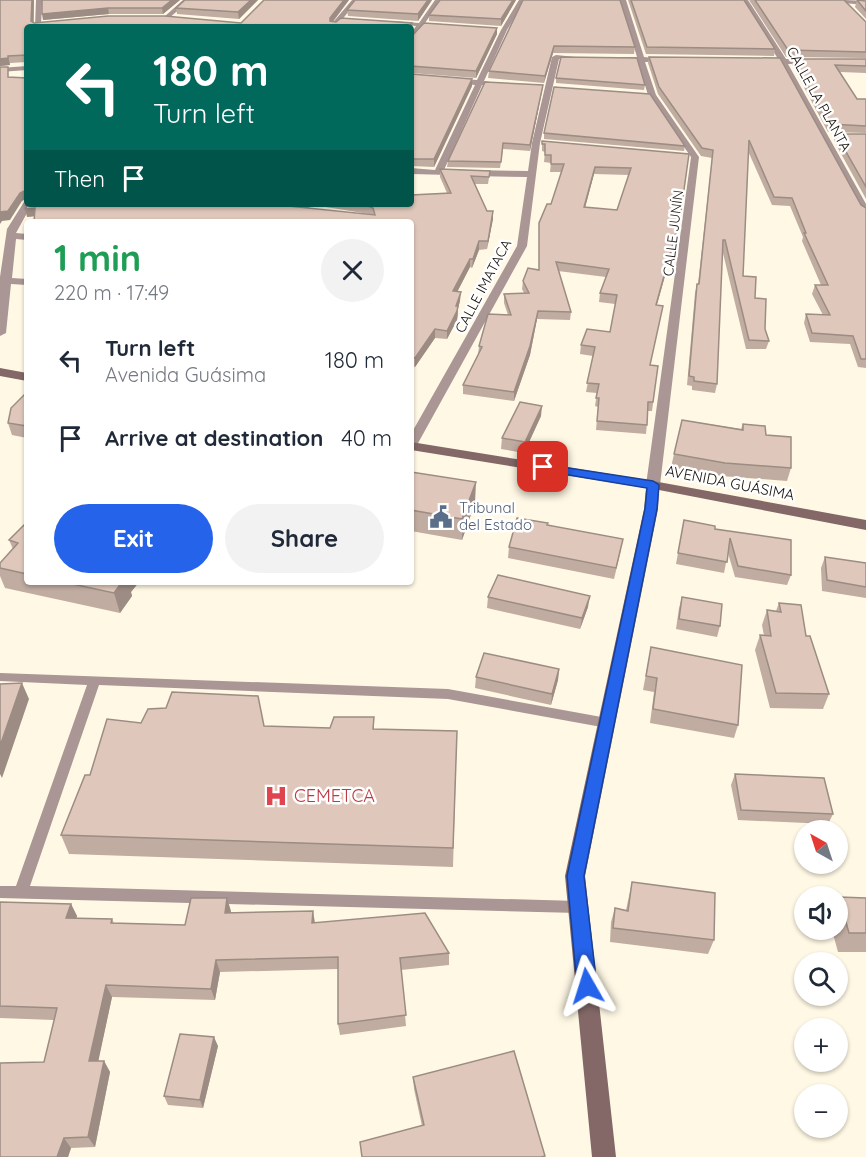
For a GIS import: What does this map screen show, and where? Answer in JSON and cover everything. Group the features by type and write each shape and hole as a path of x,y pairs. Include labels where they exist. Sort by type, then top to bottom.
{"main road":[{"path":"0,372 24,376"},
{"name":"AVENIDA GUÁSIMA","path":"414,445 653,485 866,525"},
{"path":"604,1157 575,876 651,509 653,485"}],"street":[{"path":"38,24 39,0"},
{"path":"166,18 187,0"},
{"path":"335,24 355,0"},
{"path":"414,34 438,0"},
{"path":"438,173 504,30 522,0"},
{"path":"623,0 652,95 695,158"},
{"name":"CALLE LA PLANTA","path":"744,0 783,61 866,212"},
{"path":"844,1 866,3"},
{"path":"844,1 852,10"},
{"path":"155,18 177,18"},
{"path":"338,20 350,21"},
{"path":"386,22 457,27"},
{"path":"492,29 504,30"},
{"name":"CALLE IMATACA","path":"414,440 522,246 536,143 556,57 588,58"},
{"path":"609,58 676,60"},
{"path":"747,61 819,62"},
{"path":"0,70 24,68"},
{"path":"414,77 513,85"},
{"path":"536,87 559,89"},
{"path":"640,94 652,95"},
{"path":"824,136 835,136"},
{"path":"536,143 547,144"},
{"path":"684,156 695,158"},
{"name":"CALLE JUNÍN","path":"653,485 695,158"},
{"path":"414,171 531,174"},
{"path":"0,333 3,279 11,232 25,207"},
{"path":"302,207 315,211"},
{"path":"0,230 24,236"},
{"path":"3,279 24,282"}],"lane":[{"path":"0,677 448,694 607,723"},
{"path":"21,892 94,682"},
{"path":"0,892 578,907"}],"building":[{"path":"0,0 32,0 31,21 34,23 108,16 165,16 241,23 264,0 344,0 330,21 336,22 341,18 412,23 24,24 24,55 0,59"},
{"path":"42,0 172,0 162,8 108,8 42,14"},
{"path":"185,0 251,0 238,12 176,8"},
{"path":"355,0 428,0 418,14 347,10"},
{"path":"440,0 513,0 501,19 429,15"},
{"path":"523,0 620,0 635,47 554,46 545,76 489,71"},
{"path":"631,0 744,0 775,49 647,47"},
{"path":"755,0 844,0 866,22 866,52 788,50"},
{"path":"857,0 866,1 866,11"},
{"path":"424,23 497,28 476,71 414,66 414,34"},
{"path":"561,57 637,58 645,85 556,78"},
{"path":"649,57 780,58 861,205 866,208 866,359 861,359 853,336 812,333 806,314 830,315 815,285 828,285 804,233 806,233 792,198 774,197 749,140 743,276 756,277 755,298 766,299 765,329 769,341 749,340 725,240 723,240 717,384 694,381 694,377 689,376 713,150 702,148 659,87"},
{"path":"793,59 866,59 866,66 835,65 857,99 866,99 866,126 830,124"},
{"path":"0,67 8,67 8,77 24,78 24,191 20,193 8,211 0,212"},
{"path":"414,74 472,79 434,159 414,159"},
{"path":"485,82 543,85 530,145 503,143 501,162 448,161"},
{"path":"554,87 650,94 685,146 544,133"},
{"path":"836,134 866,134 866,187"},
{"path":"542,141 689,154 680,218 656,305 663,306 650,365 658,366 653,402 648,402 647,425 597,421 599,398 596,398 599,384 587,383 595,347 581,345 587,329 610,332 617,295 600,293 609,269 556,262 571,312 538,311 530,346 514,392 463,385 482,347 479,346 488,314 511,315 504,294 529,293 523,281 528,268 539,270 539,223 547,204 551,204 564,164 551,164 551,155 545,155 545,144 542,144","holes":["595,167 631,168 617,210 584,207"]},
{"path":"440,169 490,171 489,177 471,176 487,211 493,211 488,241 479,241 473,259 470,259 453,291 461,292 456,306 458,306 457,311 447,331 435,329 415,358 414,219 34,219 35,208 25,209 26,207 298,207 375,215 370,207 414,207 414,195 451,193"},
{"path":"24,395 24,426 8,423 11,408"},
{"path":"520,402 542,406 525,442 502,438"},
{"path":"682,420 743,430 743,424 765,426 766,435 791,437 791,468 725,463 674,454"},
{"path":"414,472 476,482 462,519 414,511"},
{"path":"517,518 623,539 616,568 509,547"},
{"path":"684,520 715,526 715,529 791,540 791,575 738,566 730,538 727,562 678,553"},
{"path":"24,525 24,573 0,568 0,563 18,543 9,540"},
{"path":"825,557 866,563 866,587 827,580"},
{"path":"498,575 590,596 582,618 488,597"},
{"path":"77,585 120,585 114,593"},
{"path":"682,597 722,604 720,626 679,619"},
{"path":"779,603 801,605 806,636 810,636 829,694 776,693 760,635 771,636 767,610 781,612"},
{"path":"651,647 742,665 738,725 653,709 657,678 646,676"},
{"path":"484,653 559,669 552,694 476,677"},
{"path":"22,683 0,746 0,684"},
{"path":"172,692 258,696 264,726 330,728 334,717 374,717 373,729 457,731 453,848 61,835 85,775 90,775 107,719 141,723 148,709 166,708"},
{"path":"735,774 824,778 833,814 741,810"},
{"path":"632,882 715,893 714,940 613,928 615,908 628,911"},
{"path":"848,897 866,898 866,933 849,933"},
{"path":"191,898 227,898 225,913 313,911 312,923 425,913 449,953 400,958 406,1015 338,1024 338,957 216,960 211,989 106,985 89,1061 104,1061 88,1137 64,1138 57,1157 0,1157 0,1063 44,1062 57,1008 0,1006 0,902 71,904 66,918 112,919 111,923 185,925"},
{"path":"180,1034 214,1037 200,1100 164,1096"},
{"path":"514,1051 545,1156 362,1157 360,1142 424,1125 413,1077"}],"place":[{"name":"Tribunal del Estado","path":"441,517"},
{"name":"CEMETCA","path":"276,796"}],"route":[{"path":"543,467 653,485 651,509 575,876 587,986"}]}
